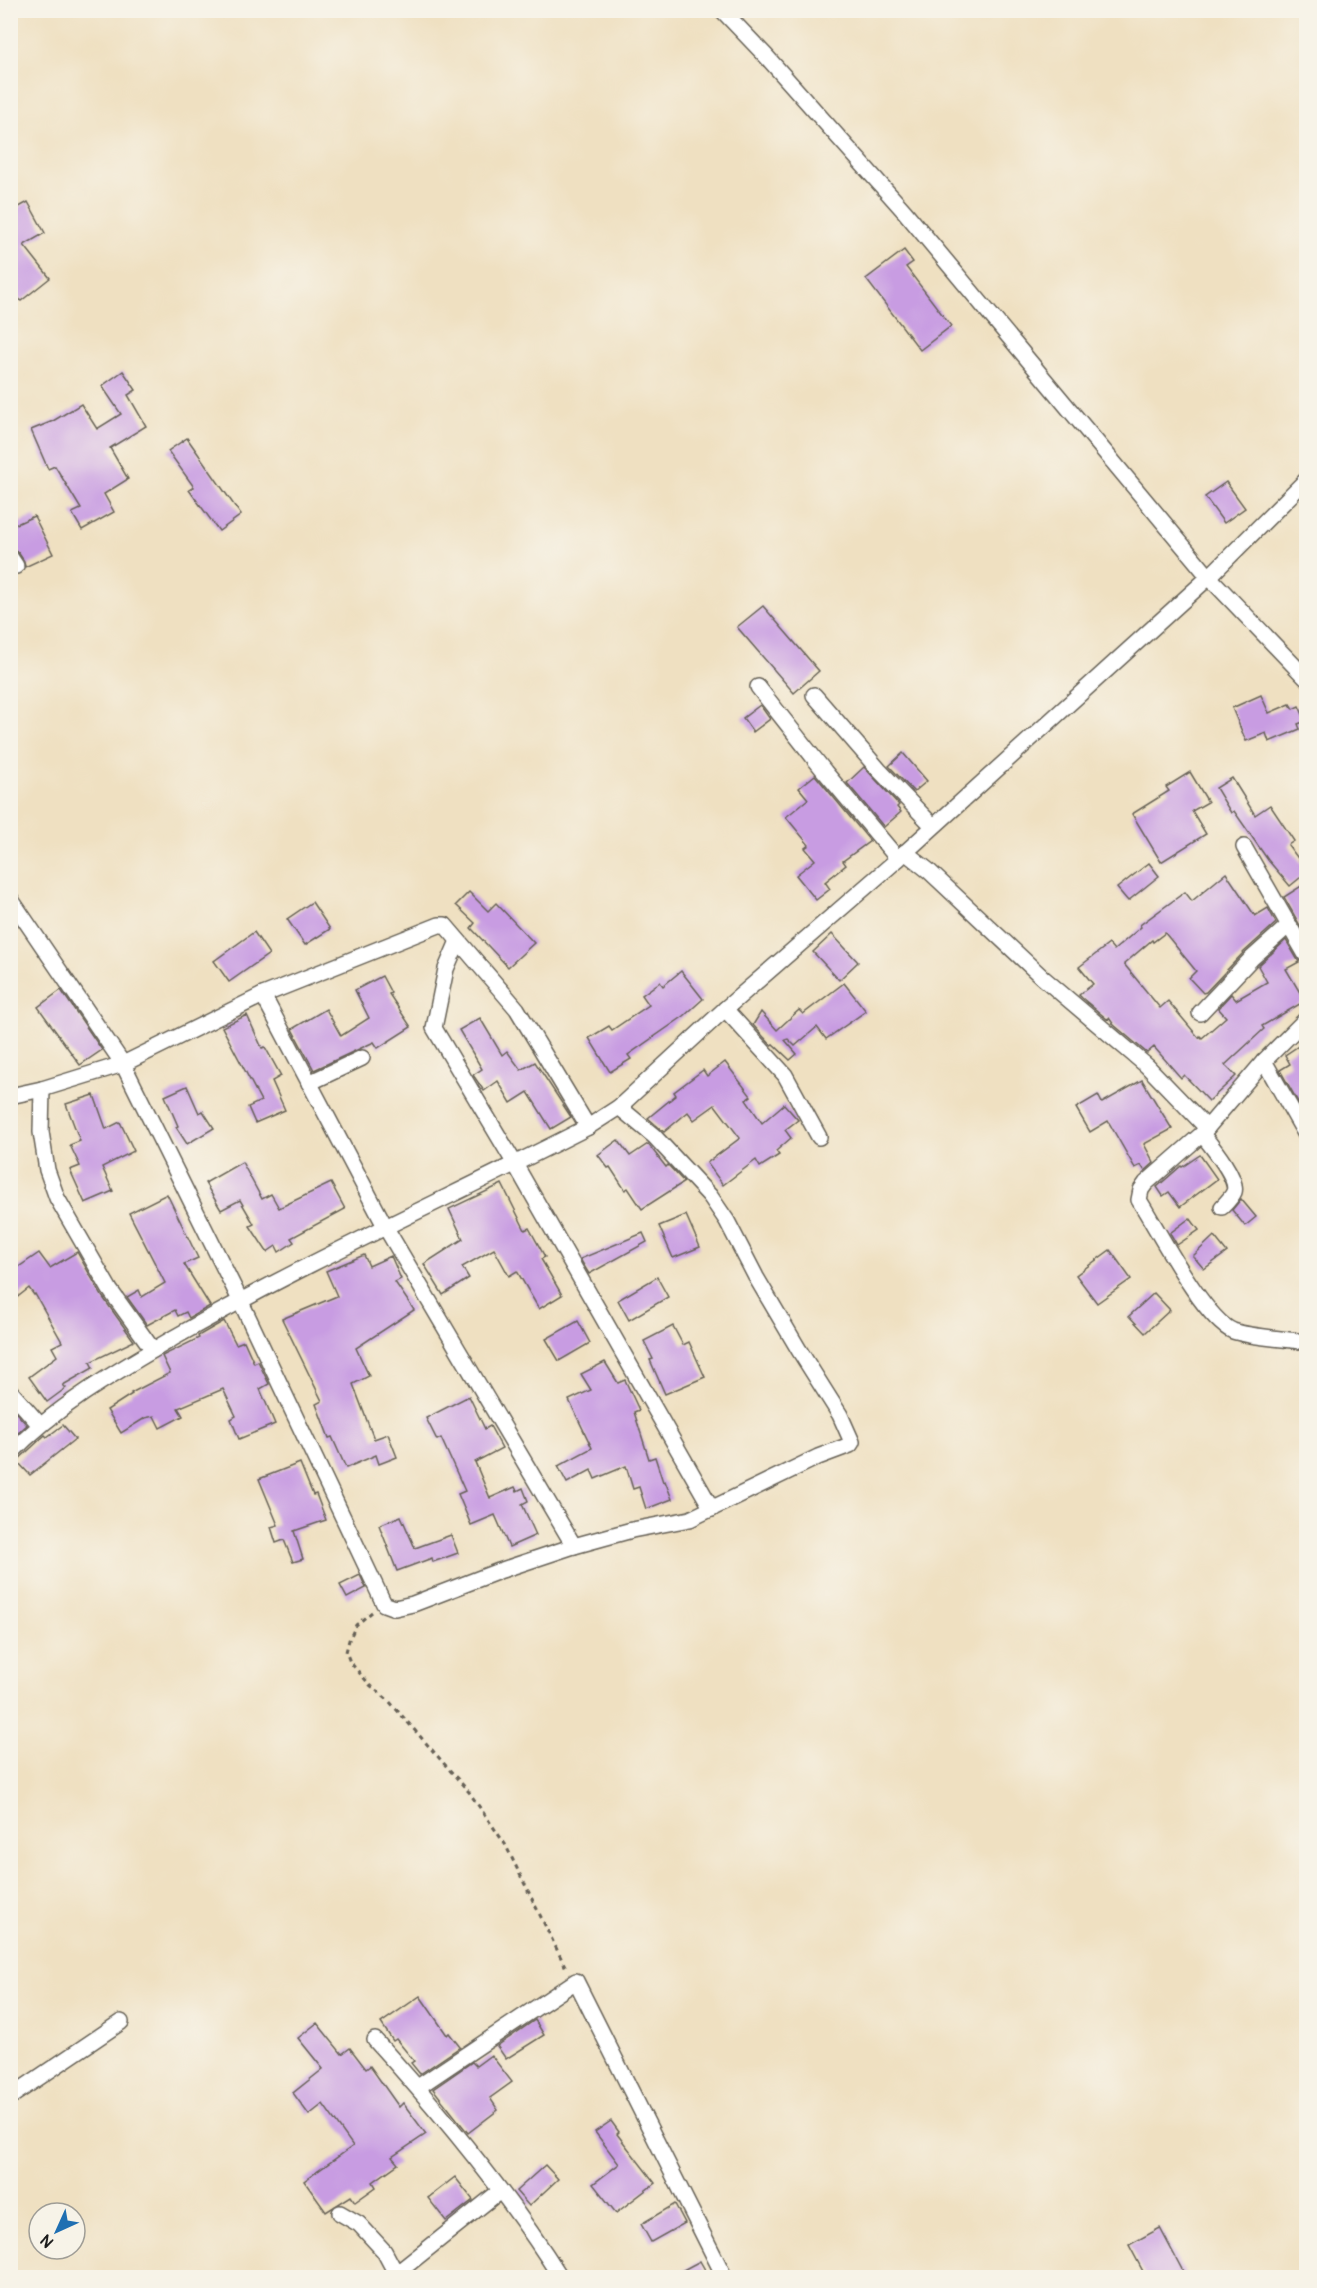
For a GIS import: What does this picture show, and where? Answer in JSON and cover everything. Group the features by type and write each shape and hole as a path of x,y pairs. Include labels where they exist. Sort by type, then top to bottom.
{"street":[{"path":"722,10 905,212 1209,577 1306,678"},
{"path":"10,1454 40,1425 153,1350 240,1300 588,1128 619,1107 725,1009 902,855 1209,577 1306,480"},
{"path":"758,687 825,772 902,855 1147,1066 1205,1131 1233,1180 1234,1192 1222,1208"},
{"path":"814,694 879,770 933,826"},
{"path":"1244,847 1306,955"},
{"path":"10,898 123,1064 240,1300 384,1604 395,1608 413,1604 499,1571 574,1546 632,1530 690,1519 819,1457 850,1445 852,1442 852,1436 756,1277 727,1221 710,1196 654,1136 619,1107"},
{"path":"10,1096 42,1089 123,1064 262,995 439,925 446,925 517,1009 588,1128"},
{"path":"1200,1013 1251,959 1289,925"},
{"path":"458,941 446,969 434,1028 515,1164 712,1509"},
{"path":"262,995 386,1228 574,1546"},
{"path":"725,1009 785,1075 819,1137"},
{"path":"1306,1019 1264,1061 1205,1131 1146,1183 1141,1190 1139,1200 1200,1298 1225,1325 1237,1332 1306,1342"},
{"path":"309,1083 362,1058"},
{"path":"1264,1061 1306,1136"},
{"path":"42,1089 41,1132 47,1170 57,1198 110,1290 153,1350"},
{"path":"10,1391 40,1425"},
{"path":"418,2087 576,1981 725,2277"},
{"path":"10,2097 121,2022"},
{"path":"375,2040 418,2087 500,2191 561,2277"},
{"path":"340,2213 359,2224 384,2251 392,2266 401,2270 500,2191"}],"path":[{"path":"10,15 23,10"},
{"path":"384,1604 356,1625 346,1652 350,1662 370,1685 389,1701 469,1792 505,1844 561,1961 576,1981"}],"building":[{"path":"28,202 45,233 24,245 50,278 21,301 10,289 10,212"},
{"path":"904,250 913,262 906,267 951,326 920,350 866,279"},
{"path":"123,371 136,390 128,395 146,426 110,448 128,479 104,494 114,512 82,530 72,513 81,509 55,466 48,469 31,430 53,421 81,404 97,429 121,414 102,386"},
{"path":"187,438 241,515 219,531 189,490 194,487 168,451"},
{"path":"1226,482 1245,508 1224,523 1205,497"},
{"path":"34,516 53,554 25,567 18,552 10,547 10,527"},
{"path":"763,606 819,671 794,693 737,627"},
{"path":"1261,695 1269,713 1290,704 1293,709 1299,706 1306,721 1298,724 1300,729 1269,742 1266,733 1246,741 1232,708"},
{"path":"760,705 770,719 753,732 743,718"},
{"path":"903,753 927,781 914,792 889,766"},
{"path":"864,767 899,805 897,807 901,812 884,827 847,783"},
{"path":"1190,772 1208,802 1192,811 1206,834 1161,862 1132,814 1169,791 1166,787"},
{"path":"815,775 870,841 843,861 846,865 825,882 830,889 816,900 796,875 815,860 805,848 809,845 786,817 808,799 799,788"},
{"path":"1232,778 1255,815 1270,805 1294,841 1288,845 1306,869 1306,873 1290,886 1268,860 1234,811 1231,813 1216,788"},
{"path":"1149,863 1159,876 1128,901 1117,888"},
{"path":"1226,873 1255,916 1268,908 1276,923 1244,952 1206,992 1203,993 1189,978 1196,971 1165,933 1153,942 1152,940 1124,964 1160,1008 1168,1001 1199,1038 1200,1036 1202,1038 1226,1017 1218,1008 1231,994 1236,1000 1267,982 1258,966 1286,940 1299,962 1286,969 1305,1001 1262,1026 1264,1029 1225,1065 1236,1076 1209,1101 1184,1075 1181,1078 1154,1047 1147,1053 1109,1018 1107,1019 1079,995 1093,984 1079,967 1109,944 1114,950 1141,927 1140,925 1185,892 1192,901"},
{"path":"1306,883 1306,936 1284,897"},
{"path":"469,892 488,911 496,903 534,943 508,967 471,928 475,923 456,905"},
{"path":"312,902 330,929 305,945 287,919"},
{"path":"254,932 269,954 229,982 214,961"},
{"path":"832,934 858,962 839,980 813,952"},
{"path":"681,971 703,999 684,1016 628,1055 631,1059 610,1072 589,1038 609,1026 612,1030 649,1005 642,995 660,982 663,986"},
{"path":"382,976 391,993 389,994 411,1027 378,1048 374,1042 314,1070 292,1029 326,1009 341,1036 369,1018 355,990"},
{"path":"844,983 866,1011 826,1039 817,1027 795,1046 788,1039 785,1040 797,1054 790,1060 773,1044 771,1045 753,1025 761,1012 777,1030 799,1010 803,1014"},
{"path":"61,990 102,1050 80,1065 38,1007"},
{"path":"247,1015 262,1048 265,1047 281,1076 272,1081 285,1110 255,1123 248,1107 261,1101 222,1027"},
{"path":"480,1018 502,1055 507,1051 521,1070 535,1062 571,1117 551,1129 528,1092 511,1103 498,1081 484,1091 473,1075 482,1069 459,1030"},
{"path":"1306,1041 1306,1116 1280,1070 1290,1064 1285,1055"},
{"path":"725,1062 751,1096 746,1100 762,1123 784,1104 798,1120 785,1130 791,1138 776,1151 779,1155 760,1167 756,1160 723,1185 707,1163 740,1138 715,1105 694,1120 688,1112 664,1132 648,1118 676,1095 674,1092 703,1070 707,1076"},
{"path":"1142,1080 1172,1129 1144,1144 1154,1163 1145,1171 1141,1165 1135,1168 1108,1121 1090,1132 1076,1108 1098,1095 1102,1103"},
{"path":"187,1086 199,1113 203,1111 214,1128 187,1144 176,1127 178,1126 165,1096"},
{"path":"94,1095 106,1129 120,1122 134,1151 102,1167 113,1191 85,1203 70,1170 80,1166 70,1145 80,1141 66,1104"},
{"path":"618,1140 630,1156 648,1144 666,1167 668,1165 684,1182 642,1209 628,1188 625,1190 610,1167 608,1168 598,1155"},
{"path":"1200,1155 1217,1179 1180,1207 1169,1192 1163,1196 1157,1187 1181,1166"},
{"path":"242,1162 262,1199 271,1194 279,1208 331,1183 345,1209 291,1238 294,1242 279,1252 276,1246 267,1252 250,1226 254,1224 240,1200 221,1210 205,1183"},
{"path":"502,1184 525,1230 529,1228 545,1257 541,1259 562,1295 539,1309 517,1271 509,1276 494,1249 462,1267 469,1278 443,1295 424,1264 463,1239 449,1209"},
{"path":"167,1194 198,1258 184,1264 210,1306 189,1318 186,1312 178,1316 175,1310 147,1325 127,1297 139,1290 142,1297 165,1283 129,1213"},
{"path":"1241,1199 1256,1217 1245,1226 1232,1210"},
{"path":"686,1215 700,1247 673,1258 659,1226"},
{"path":"1190,1218 1199,1230 1177,1245 1170,1233"},
{"path":"643,1233 647,1242 589,1274 580,1259"},
{"path":"1214,1236 1227,1252 1204,1269 1193,1256"},
{"path":"1110,1250 1131,1279 1097,1303 1076,1275"},
{"path":"77,1252 102,1296 134,1341 90,1362 93,1368 63,1385 66,1388 47,1402 29,1377 57,1356 52,1347 62,1342 35,1294 29,1288 10,1303 10,1273 39,1253 50,1268"},
{"path":"364,1255 369,1266 391,1256 401,1279 395,1282 414,1310 356,1348 369,1376 353,1384 374,1439 388,1434 397,1457 379,1464 376,1455 346,1468 332,1437 329,1438 316,1404 322,1401 282,1319 337,1296 326,1271"},
{"path":"657,1277 668,1297 629,1320 618,1300"},
{"path":"1154,1293 1170,1310 1145,1333 1129,1316"},
{"path":"224,1321 236,1344 244,1341 254,1363 258,1361 269,1384 260,1389 275,1424 239,1439 231,1419 236,1416 223,1389 178,1408 183,1416 160,1428 154,1416 145,1418 121,1433 107,1410 131,1393 170,1373 162,1356 199,1338 198,1336"},
{"path":"578,1321 590,1343 559,1361 546,1339"},
{"path":"673,1326 683,1345 689,1342 705,1377 665,1394 644,1341"},
{"path":"605,1362 618,1383 625,1380 639,1410 634,1412 649,1459 655,1457 663,1482 665,1481 672,1499 646,1509 639,1487 633,1489 626,1466 595,1479 591,1470 567,1483 558,1466 592,1448 569,1400 591,1390 581,1374"},
{"path":"469,1396 485,1429 490,1426 502,1448 475,1462 490,1498 515,1487 517,1491 523,1488 528,1501 522,1504 536,1535 509,1547 495,1515 471,1525 458,1494 465,1491 441,1438 437,1440 426,1418"},
{"path":"10,1406 27,1425 10,1440"},
{"path":"63,1425 75,1439 30,1475 17,1461 45,1435 47,1437"},
{"path":"300,1463 326,1520 294,1531 303,1559 293,1562 284,1540 276,1543 271,1527 278,1525 259,1479"},
{"path":"401,1516 415,1548 451,1535 458,1553 433,1562 432,1558 397,1571 379,1525"},
{"path":"360,1575 366,1588 347,1598 340,1585"},
{"path":"420,1996 447,2035 449,2033 460,2047 420,2074 411,2063 414,2061 396,2039 393,2041 381,2023"},
{"path":"535,2020 544,2035 506,2059 497,2046"},
{"path":"317,2023 342,2054 350,2048 366,2069 370,2066 399,2107 403,2103 426,2134 392,2157 398,2164 373,2182 376,2187 355,2202 351,2196 326,2212 304,2181 353,2146 323,2104 309,2115 293,2093 323,2069 298,2038"},
{"path":"491,2055 512,2082 490,2098 498,2110 468,2133 433,2089 472,2062 476,2066"},
{"path":"611,2121 619,2132 617,2134 655,2183 616,2213 593,2184 619,2164 595,2132"},
{"path":"545,2165 558,2179 529,2206 516,2191"},
{"path":"455,2177 473,2200 446,2221 428,2198"},
{"path":"675,2204 685,2223 651,2242 641,2224"},
{"path":"1160,2228 1186,2277 1146,2277 1129,2245"},
{"path":"700,2261 709,2277 670,2277"}]}
